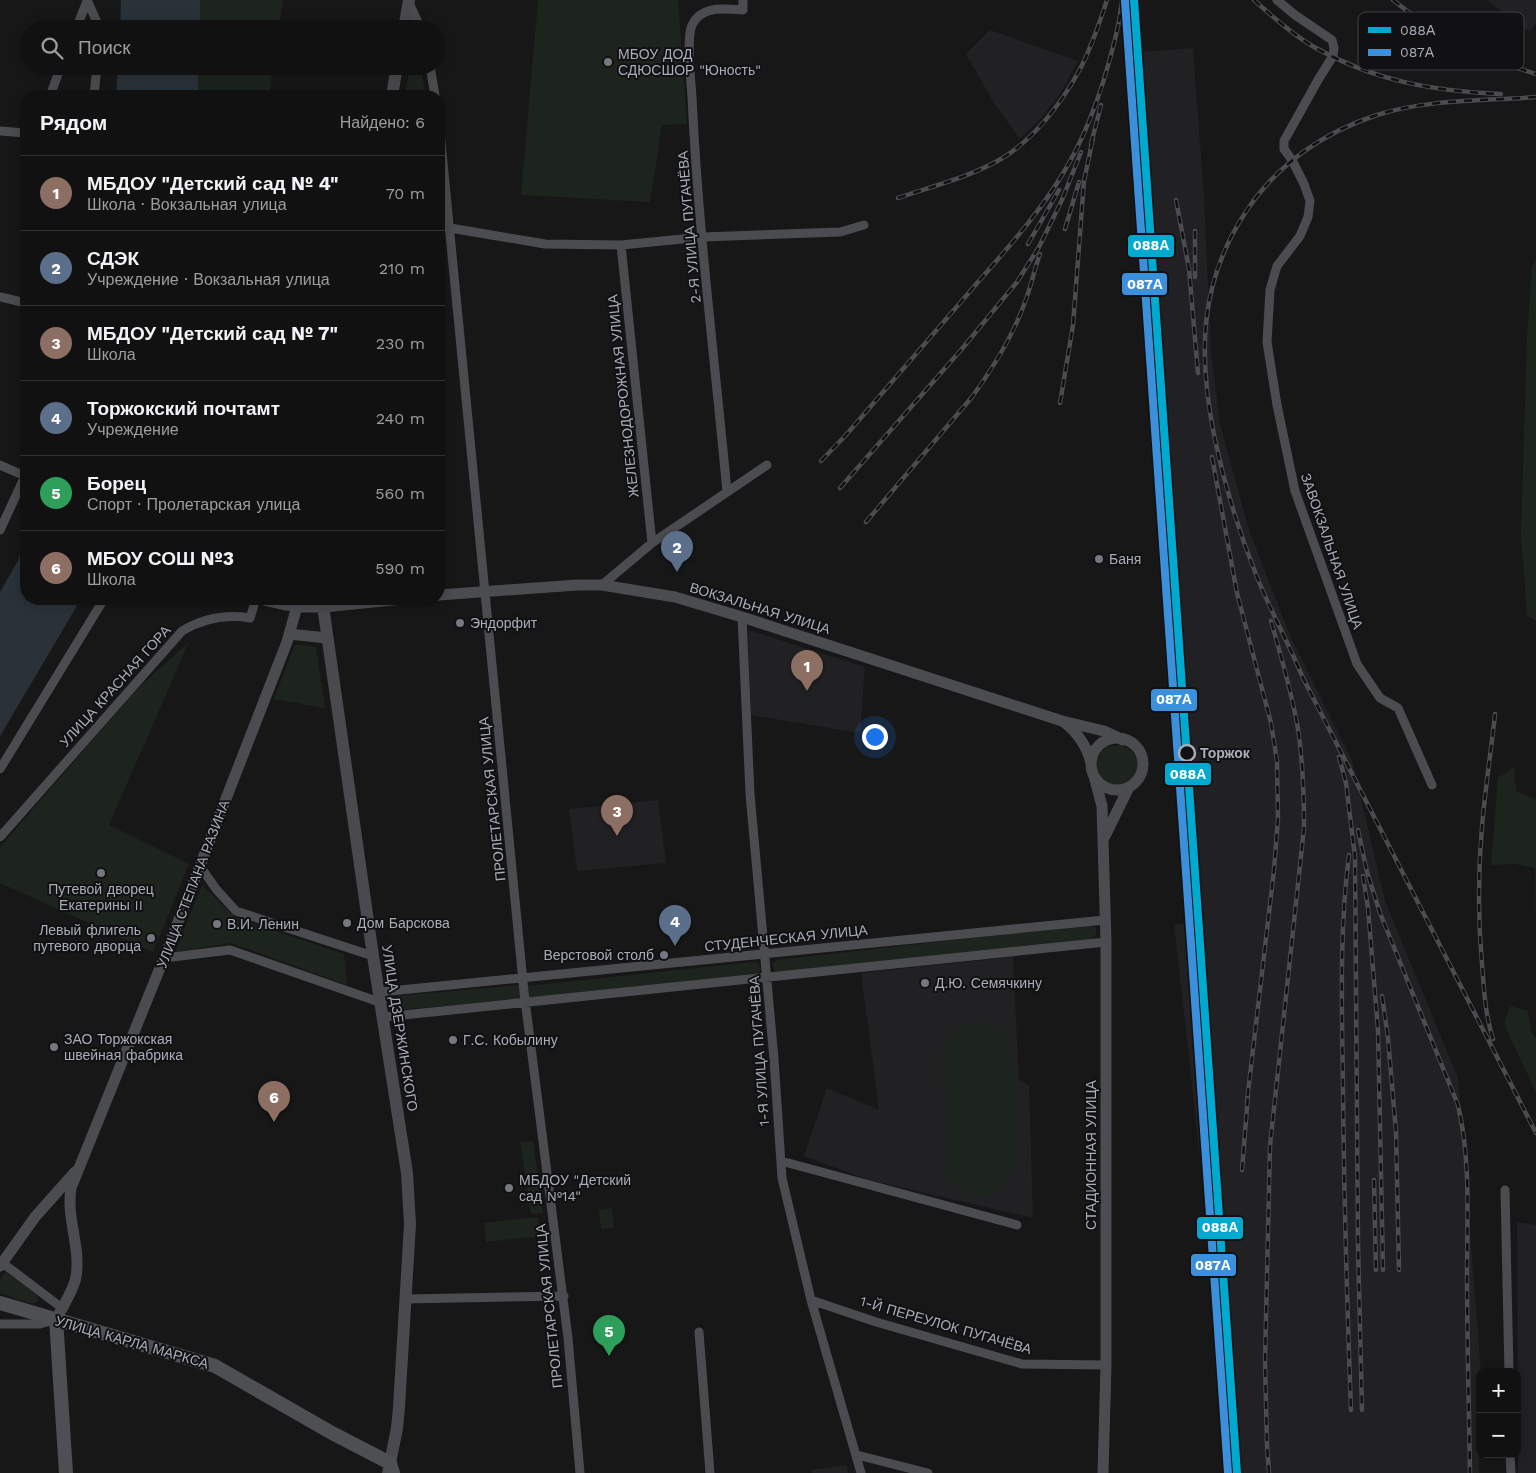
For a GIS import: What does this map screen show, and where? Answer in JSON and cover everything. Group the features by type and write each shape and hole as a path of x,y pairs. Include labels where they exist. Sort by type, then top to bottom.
{"main road":[{"path":"406,20 409,1"},
{"path":"393,90 396,75"},
{"name":"УЛИЦА ДЗЕРЖИНСКОГО","path":"322,605 408,1185 410,1224 397,1428 390,1470"},
{"name":"УЛИЦА КАРЛА МАРКСА","path":"0,1303 59,1314 215,1366 332,1433 390,1470"},
{"name":"УЛИЦА СТЕПАНА РАЗИНА","path":"59,1314 66,1473"}],"street":[{"path":"79,20 87,0"},
{"path":"87,0 96,20"},
{"name":"2-Я УЛИЦА ПУГАЧЁВА","path":"727,492 693,125 690,46 692,26 702,13 716,9 743,10 743,0"},
{"name":"ЗАВОКЗАЛЬНАЯ УЛИЦА","path":"1277,0 1295,15 1332,40 1334,48 1333,56 1284,141 1284,149 1304,184 1310,202 1308,217 1300,236 1277,266 1270,290 1267,342 1276,406 1295,491 1357,664 1380,698 1398,708 1432,785"},
{"path":"409,1 417,20"},
{"path":"52,90 58,75"},
{"path":"95,90 96,75"},
{"path":"432,75 434,90"},
{"path":"0,131 20,133"},
{"name":"ПРОЛЕТАРСКАЯ УЛИЦА","path":"445,180 525,1002 564,1296 580,1473"},
{"path":"450,228 545,244 621,245 703,237 840,232 864,225"},
{"name":"ЖЕЛЕЗНОДОРОЖНАЯ УЛИЦА","path":"621,245 652,544"},
{"path":"0,297 20,302"},
{"path":"0,464 20,472"},
{"path":"602,585 652,544 767,465"},
{"path":"0,530 20,488"},
{"name":"ВОКЗАЛЬНАЯ УЛИЦА","path":"445,594 577,585 602,585 675,597 1062,721 1104,731 1123,740"},
{"path":"0,769 100,605"},
{"name":"УЛИЦА КРАСНАЯ ГОРА","path":"0,837 182,631 198,622 215,617 233,616 250,618 254,605"},
{"name":"УЛИЦА СТЕПАНА РАЗИНА","path":"59,1314 76,1277 77,1253 70,1202 71,1188 200,866 289,634 297,605"},
{"name":"1-Я УЛИЦА ПУГАЧЁВА","path":"742,617 750,794 784,1186 811,1300 861,1473"},
{"path":"289,634 327,638"},
{"name":"ВОКЗАЛЬНАЯ УЛИЦА","path":"1062,721 1071,728 1088,750 1093,771"},
{"path":"1109,740 1123,740 1130,742 1138,750 1143,763 1139,777 1129,787 1122,790 1111,789 1102,785 1093,771 1093,755 1100,746 1109,740"},
{"name":"СТАДИОННАЯ УЛИЦА","path":"1093,771 1102,806 1106,942 1106,1365 1103,1473"},
{"name":"СТАДИОННАЯ УЛИЦА","path":"1104,838 1129,787"},
{"path":"200,866 216,890 236,910 374,956"},
{"name":"СТУДЕНЧЕСКАЯ УЛИЦА","path":"381,998 523,978 1105,920"},
{"path":"384,1017 1106,942"},
{"path":"164,958 230,950 381,998"},
{"path":"781,1160 1017,1225"},
{"name":"УЛИЦА СТЕПАНА РАЗИНА","path":"1,1263 34,1217 80,1167"},
{"path":"1505,1190 1509,1368"},
{"name":"УЛИЦА КАРЛА МАРКСА","path":"1,1263 59,1314"},
{"path":"405,1299 564,1296"},
{"name":"1-Й ПЕРЕУЛОК ПУГАЧЁВА","path":"811,1300 876,1322 1022,1364 1106,1365"},
{"path":"0,1324 40,1324 59,1314"},
{"path":"699,1332 710,1473"},
{"path":"857,1455 928,1473"},
{"path":"1510,1458 1511,1473"}],"shaded area":[{"path":"121,0 200,0 200,20 120,20"},
{"path":"200,0 283,0 280,20 200,20"},
{"name":"МБОУ ДОД СДЮСШОР \"Юность\"","path":"538,0 678,0 687,124 662,125 650,202 521,195"},
{"path":"1487,0 1536,0 1536,22 1530,32 1524,28 1524,12 1503,12"},
{"path":"990,30 1078,61 1060,94 1042,117 1020,139 994,103 966,54"},
{"path":"1193,48 1204,197 1211,351 1220,424 1249,530 1291,638 1352,760 1385,901 1458,1078 1481,1368 1476,1368 1476,1458 1479,1458 1479,1473 1224,1473 1211,1256 1174,925 1190,923 1127,53"},
{"path":"117,75 198,75 198,90 116,90"},
{"path":"198,75 272,75 270,90 198,90"},
{"path":"408,75 422,75 425,90 406,90"},
{"path":"1536,259 1536,621 1527,615 1521,534 1527,336 1532,267"},
{"path":"20,554 20,605 77,605 0,736 0,592 18,561"},
{"path":"748,630 865,667 860,733 751,715"},
{"path":"189,642 109,825 189,864 153,952 0,883 0,847 138,688"},
{"path":"295,644 316,647 325,708 274,699"},
{"path":"1121,745 1129,748 1135,754 1138,766 1135,778 1129,784 1113,787 1105,784 1099,778 1096,762 1099,754 1105,748"},
{"path":"1514,767 1516,791 1536,800 1536,939 1535,868 1515,864 1491,865 1498,778"},
{"path":"658,800 666,863 577,871 569,809"},
{"path":"202,885 236,918 344,954 347,985 231,943 175,952"},
{"path":"1087,925 1096,928 1096,934 1090,941 778,974 774,971 773,964 777,960"},
{"path":"1013,957 1019,1080 1029,1085 1033,1218 869,1180 804,1156 827,1088 879,1110 861,973"},
{"path":"753,962 759,966 760,971 758,974 528,1000 527,986"},
{"path":"520,985 521,999 398,1010 397,996"},
{"path":"1510,1006 1528,1011 1532,1034 1536,1038 1536,1092 1504,1024"},
{"path":"982,1022 1004,1035 1011,1044 1016,1161 1009,1180 1003,1187 997,1192 981,1196 955,1186 950,1181 946,1170 941,1053 951,1033 956,1029 966,1024"},
{"path":"533,1141 543,1213 531,1214 520,1142"},
{"path":"612,1208 614,1228 601,1229 599,1210"},
{"path":"538,1217 540,1236 486,1242 484,1223"},
{"path":"1517,1222 1536,1225 1536,1473 1518,1473 1518,1458 1521,1458 1521,1368 1518,1368"},
{"path":"6,1271 38,1296 38,1301 32,1304 0,1293 0,1280"},
{"path":"847,1465 848,1473 812,1473 811,1470"}],"railway":[{"path":"898,198 977,171 1001,159 1025,141 1046,120 1064,96 1079,71 1107,0"},
{"path":"1119,22 1122,0"},
{"path":"1254,0 1306,42 1336,59 1358,68"},
{"path":"1393,0 1409,12"},
{"path":"821,461 846,435 1009,246 1055,186 1075,152 1092,115 1111,56 1120,17"},
{"path":"1365,70 1428,87 1501,94"},
{"path":"1523,70 1536,74"},
{"path":"1536,97 1436,103 1377,115 1357,122 1321,140 1288,164 1259,193 1231,237 1219,265 1211,293 1206,321 1205,350 1209,409 1219,458 1238,526 1262,590 1303,678 1536,1133"},
{"path":"1091,144 1101,105"},
{"path":"1142,118 1142,219 1184,783 1231,1473"},
{"path":"1060,403 1073,325 1084,181 1093,138"},
{"path":"840,488 961,350 1017,282 1039,247 1062,200 1081,152"},
{"path":"1065,229 1079,182"},
{"path":"1028,244 1059,190"},
{"path":"1176,200 1189,269 1198,373"},
{"path":"1195,231 1195,277"},
{"path":"866,522 972,397 987,375 1002,351 1020,315 1040,254"},
{"path":"1212,457 1237,593 1271,723 1277,761 1278,818 1274,870 1247,1101"},
{"path":"1269,1473 1265,1362 1270,1146 1304,828 1303,779 1298,729 1271,621"},
{"path":"1493,1039 1484,992 1479,896 1482,827 1495,714"},
{"path":"1339,757 1346,783 1355,857 1358,1244 1362,1410"},
{"path":"1358,830 1367,872 1380,913 1458,1105 1462,1126 1467,1168 1470,1473"},
{"path":"1349,855 1342,943 1342,1001 1345,1209 1351,1410"},
{"path":"1363,876 1368,908 1378,1030 1383,1270"},
{"path":"1382,996 1388,1038 1396,1132 1399,1270"},
{"path":"1242,1170 1248,1095"},
{"path":"1374,1180 1376,1270"}],"transit line":[{"name":"088А","path":"1134,0 1237,1473"},
{"name":"087А","path":"1125,1 1228,1473"}],"place":[{"name":"МБОУ ДОД СДЮСШОР \"Юность\"","path":"608,62"},
{"name":"Баня","path":"1099,559"},
{"name":"СДЭК","path":"677,572"},
{"name":"Эндорфит","path":"460,623"},
{"name":"МБДОУ \"Детский сад № 4\"","path":"807,691"},
{"name":"Торжок","path":"1187,753"},
{"name":"МБДОУ \"Детский сад № 7\"","path":"617,836"},
{"name":"Путевой дворец Екатерины II","path":"101,873"},
{"name":"Дом Барскова","path":"347,923"},
{"name":"В.И. Ленин","path":"217,924"},
{"name":"Левый флигель путевого дворца","path":"151,938"},
{"name":"Торжокский почтамт","path":"675,946"},
{"name":"Верстовой столб","path":"664,955"},
{"name":"Д.Ю. Семячкину","path":"925,983"},
{"name":"Г.С. Кобылину","path":"453,1040"},
{"name":"ЗАО Торжокская швейная фабрика","path":"54,1047"},
{"name":"МБОУ СОШ №3","path":"274,1122"},
{"name":"МБДОУ \"Детский сад №14\"","path":"509,1188"},
{"name":"Борец","path":"609,1356"}]}
